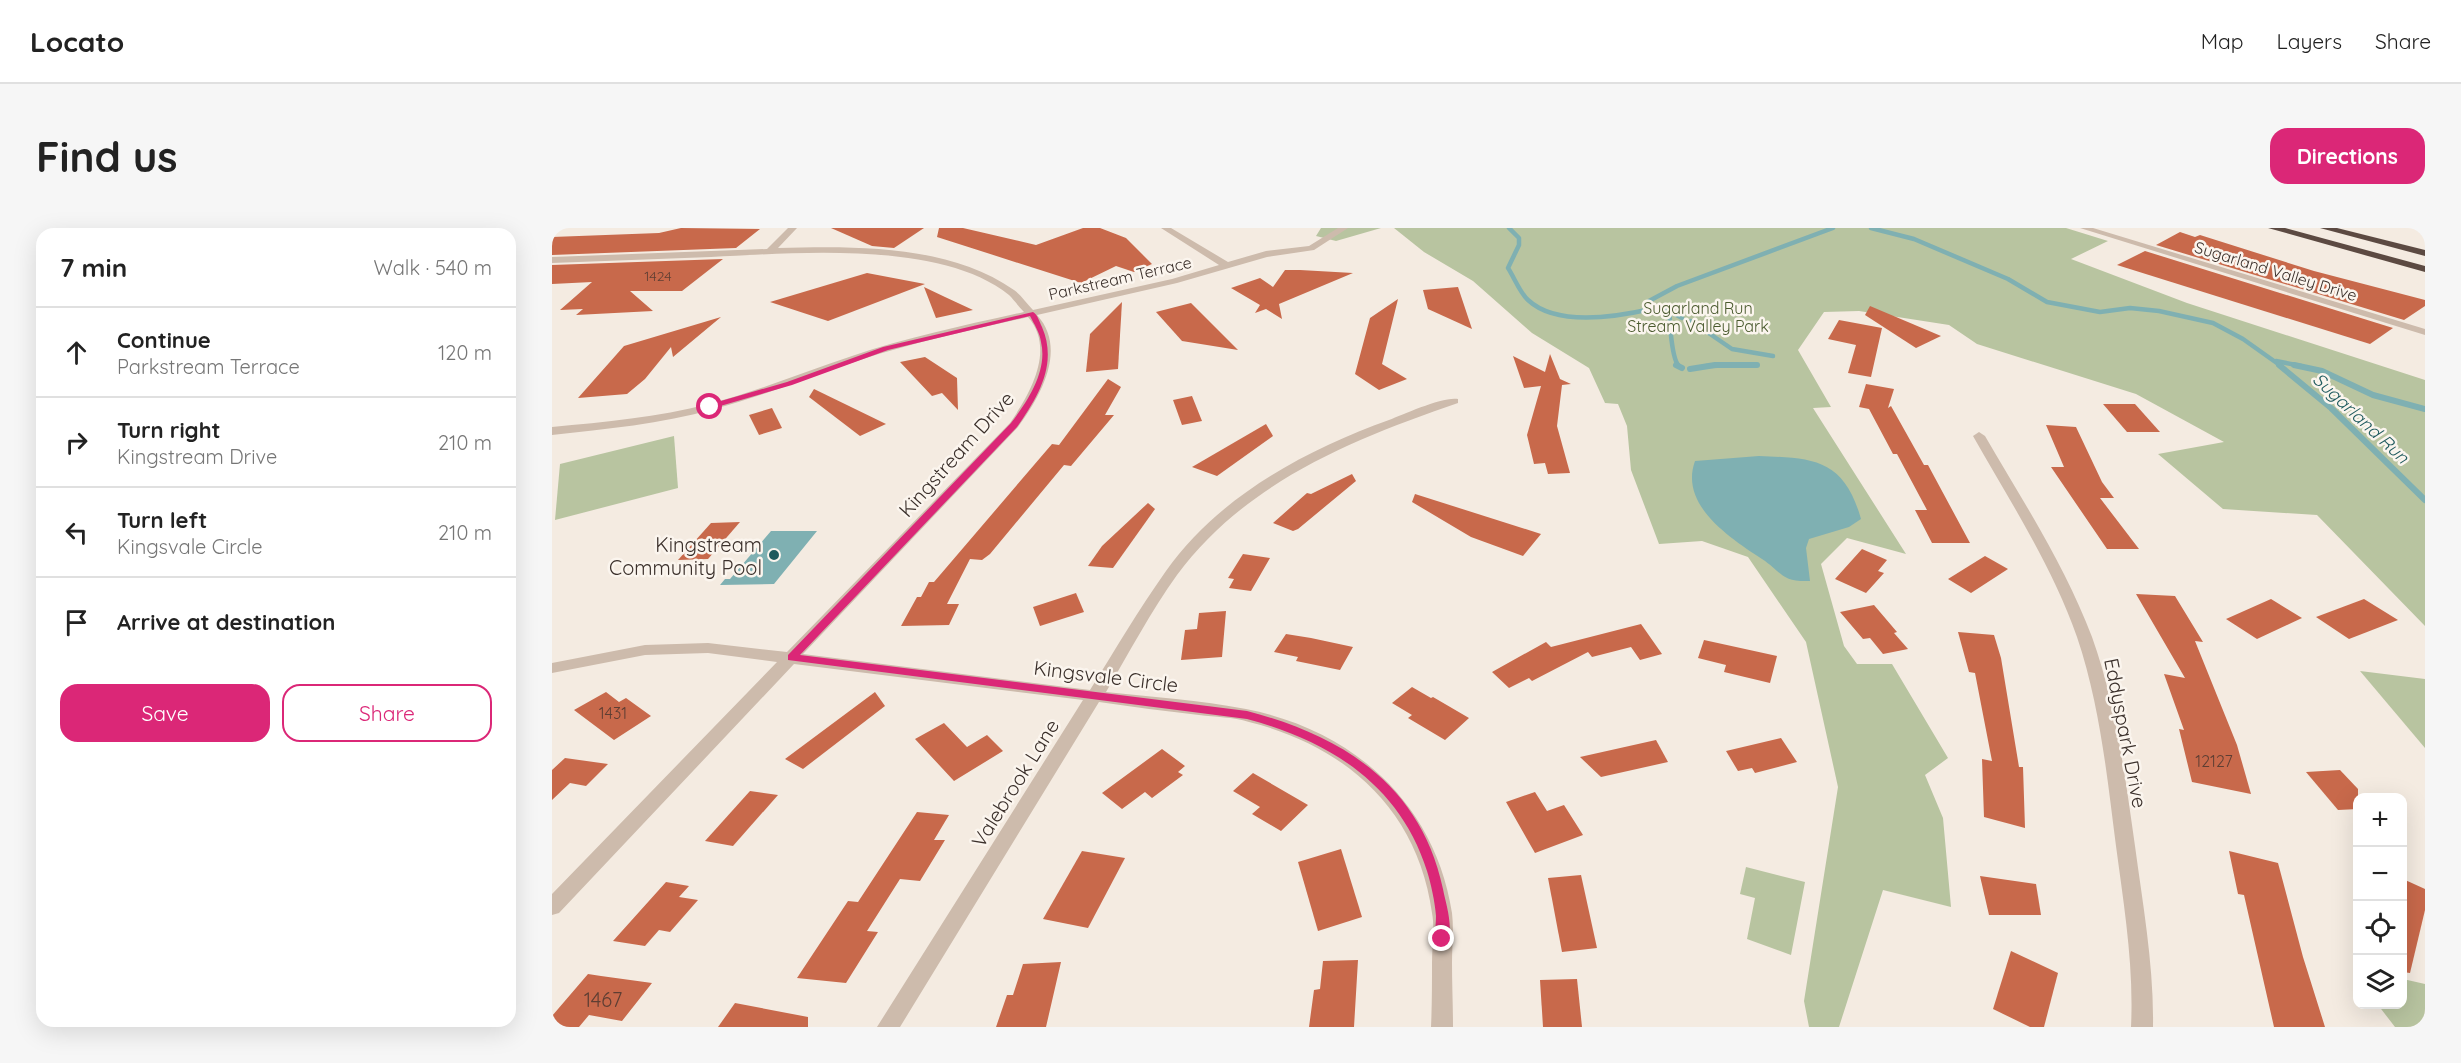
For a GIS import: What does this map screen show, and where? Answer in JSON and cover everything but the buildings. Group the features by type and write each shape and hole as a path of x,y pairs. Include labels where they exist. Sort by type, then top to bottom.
{"highway":[{"path":"2273,228 2425,269"},
{"path":"2325,228 2425,253"}],"street":[{"path":"770,251 793,228"},
{"path":"1165,228 1228,266"},
{"name":"Parkstream Terrace","path":"552,431 626,423 710,407 790,383 886,348 1228,266 1280,251 1311,248 1344,228"},
{"name":"Sugarland Valley Drive","path":"2084,228 2425,332"},
{"name":"Kingstream Drive","path":"552,260 770,251 882,253 946,264 1000,285 1021,300 1033,314 1045,342 1045,363 1040,381 1028,406 968,474 552,907"},
{"name":"Valebrook Lane","path":"888,1027 1172,572 1198,540 1227,512 1286,470 1320,451 1389,423 1454,401"},
{"name":"Eddyspark Drive","path":"1979,436 2052,565 2085,640 2105,714 2118,794 2141,966 2142,1027"},
{"name":"Kingsvale Circle","path":"552,668 645,650 689,647 1247,715 1282,724 1317,738 1345,754 1375,777 1402,809 1418,834 1433,872 1442,915 1442,1027"}],"green space":[{"path":"1321,228 1381,228 1336,241 1316,236"},
{"name":"Sugarland Run Stream Valley Park","path":"1394,228 2066,228 2108,241 2071,259 2187,303 2425,380 2425,626 2317,515 2223,509 2158,454 2224,442 2136,394 1977,344 1949,325 1859,311 1824,312 1798,350 1831,407 1813,408 1906,554 1847,538 1821,564 1844,646 1857,664 1892,664 1948,758 1925,775 1943,818 1951,907 1883,890 1839,1027 1809,1027 1804,1001 1838,787 1806,642 1748,557 1702,541 1659,544 1631,470 1627,426 1618,404 1605,403 1589,368 1532,333 1473,281 1424,252"},
{"path":"674,436 678,488 555,520 560,464"},
{"path":"2360,671 2425,679 2425,748"},
{"path":"1746,867 1805,882 1791,955 1747,939 1755,898 1740,894"},
{"path":"2407,980 2425,984 2425,1027 2395,1027 2381,1009 2407,1009"}],"water":[{"path":"1759,456 1795,458 1824,465 1845,484 1854,499 1861,519 1849,527 1809,539 1806,548 1810,581 1793,580 1783,576 1736,541 1710,519 1694,492 1692,477 1695,461"},
{"name":"Kingstream Community Pool","path":"771,531 817,531 774,584 720,585 725,579 730,579"}],"waterway":[{"path":"1509,228 1519,238 1519,245 1508,268 1525,297 1540,308 1555,314 1587,318 1621,315 1651,309 1650,306"},
{"path":"1650,306 1649,301 1677,286 1833,228"},
{"path":"1871,228 1914,239 2008,279 2047,302 2100,312 2130,308 2159,311 2213,323 2243,339 2281,366"},
{"path":"1650,306 1670,310 1673,349 1679,366"},
{"path":"1671,312 1682,318"},
{"path":"1691,321 1732,349 1773,356"},
{"path":"2276,361 2301,366"},
{"path":"1676,365 1682,368"},
{"path":"1715,365 1757,365 1709,366 1715,365"},
{"name":"Sugarland Run","path":"2279,365 2331,408 2425,500"},
{"path":"2294,365 2322,371 2373,395 2425,409"},
{"path":"1690,369 1709,366"}],"place":[{"name":"Kingstream Community Pool","path":"774,555"}],"route":[{"path":"710,407 790,383 886,348 1033,314 1041,327 1045,342 1045,363 1040,381 1028,406 1014,425 792,658 1247,715 1282,724 1317,738 1345,754 1375,777 1402,809 1418,834 1433,872 1442,915 1442,939"}]}
